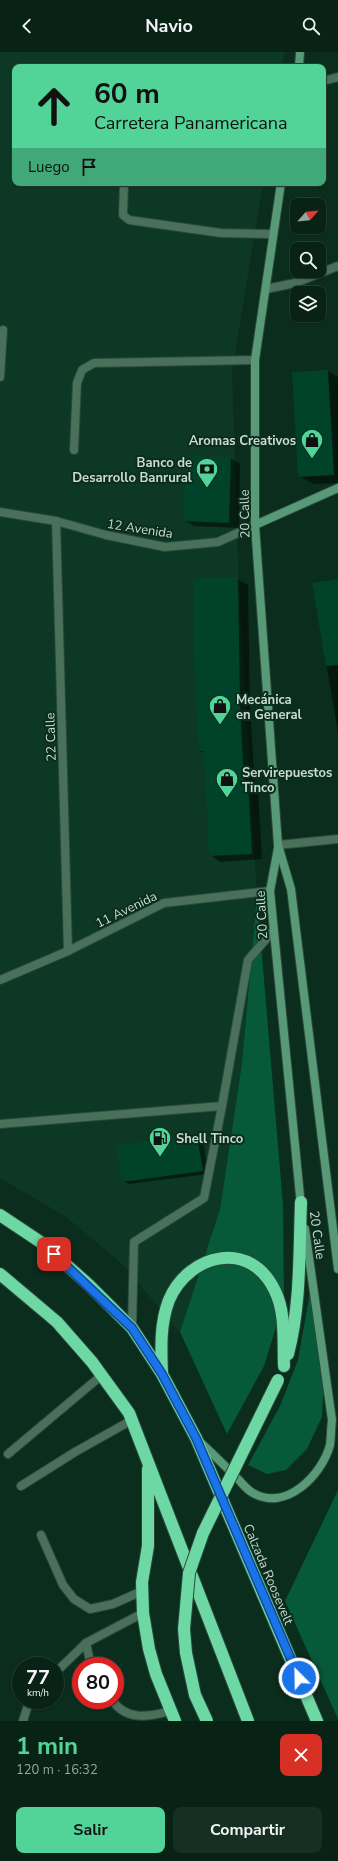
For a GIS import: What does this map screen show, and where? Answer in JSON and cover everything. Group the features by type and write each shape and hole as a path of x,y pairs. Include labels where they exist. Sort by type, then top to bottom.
{"highway":[{"path":"206,1721 195,1695 186,1653 184,1630 189,1573 203,1532 278,1380 292,1340 298,1291 301,1202"},
{"name":"Calzada Roosevelt","path":"0,1215 42,1243 89,1285 132,1328 162,1374 196,1438 317,1721"},
{"path":"162,1374 162,1325 170,1299 187,1274 197,1266 211,1260 224,1258 238,1259 248,1262 260,1269 269,1279 276,1292 279,1303 282,1322 284,1366"},
{"path":"0,1274 57,1322 102,1375 132,1420 148,1464 175,1528 248,1721"},
{"path":"148,1464 148,1546 142,1582 143,1613 149,1649 156,1674 173,1716"}],"main road":[{"path":"299,64 300,52"},
{"name":"20 Calle","path":"280,186 272,234 266,289 255,360 255,525 278,845 291,889 338,1269"},
{"name":"12 Avenida","path":"255,525 338,488"},
{"name":"20 Calle","path":"196,1438 252,1493 265,1498 282,1497 296,1492 310,1479 320,1466 330,1445 332,1420 301,1202 273,931 270,891 278,845"}],"street":[{"path":"326,80 338,77"},
{"path":"124,186 122,215 129,220 221,233 272,234"},
{"path":"266,289 295,283 338,266"},
{"path":"0,377 3,330"},
{"path":"74,450 77,383 82,370 94,362 255,360"},
{"name":"12 Avenida","path":"0,512 56,521 106,535 165,547 218,542 255,525"},
{"name":"22 Calle","path":"56,521 68,951"},
{"path":"278,845 338,839"},
{"name":"11 Avenida","path":"0,980 68,951 164,903 270,891"},
{"path":"132,1328 134,1242 204,1198 248,960 273,931"},
{"path":"0,1124 222,1106"},
{"path":"8,1454 102,1375"},
{"path":"21,1486 75,1452 132,1420"},
{"path":"41,1535 63,1585 74,1599 90,1609 113,1604 142,1591"},
{"path":"64,1664 86,1643 143,1613"},
{"path":"86,1643 89,1657"},
{"path":"23,1721 27,1709"},
{"path":"122,1709 128,1715 143,1717 173,1716"}],"shaded area":[{"path":"0,52 285,52 283,64 12,64 12,186 263,186 232,372 239,589 257,896 242,1063 220,1209 180,1332 121,1263 66,1217 0,1178"},
{"path":"257,896 283,1205 284,1301 264,1366 227,1434 180,1332 220,1209 242,1063"},
{"path":"310,1292 324,1375 322,1417 307,1449 286,1470 267,1474 248,1465 280,1406 298,1360"},
{"path":"338,1490 338,1719 285,1601"}],"building":[{"path":"328,370 334,475 298,477 292,372"},
{"name":"Banco de Desarrollo Banrural","path":"185,456 231,457 229,523 183,521"},
{"path":"193,578 238,578 240,701 244,783 248,783 252,854 209,856 204,751 199,751 194,660"},
{"path":"338,579 338,665 326,666 312,583"},
{"name":"Shell Tinco","path":"197,1135 203,1171 122,1182 116,1145"}],"place":[{"name":"Aromas Creativos","path":"312,460"},
{"name":"Banco de Desarrollo Banrural","path":"207,488"},
{"name":"Mecánica en General","path":"220,726"},
{"name":"Servirepuestos Tinco","path":"227,798"},
{"name":"Shell Tinco","path":"160,1158"}],"route":[{"path":"54,1254 89,1285 132,1328 162,1374 196,1438 299,1678"}]}
